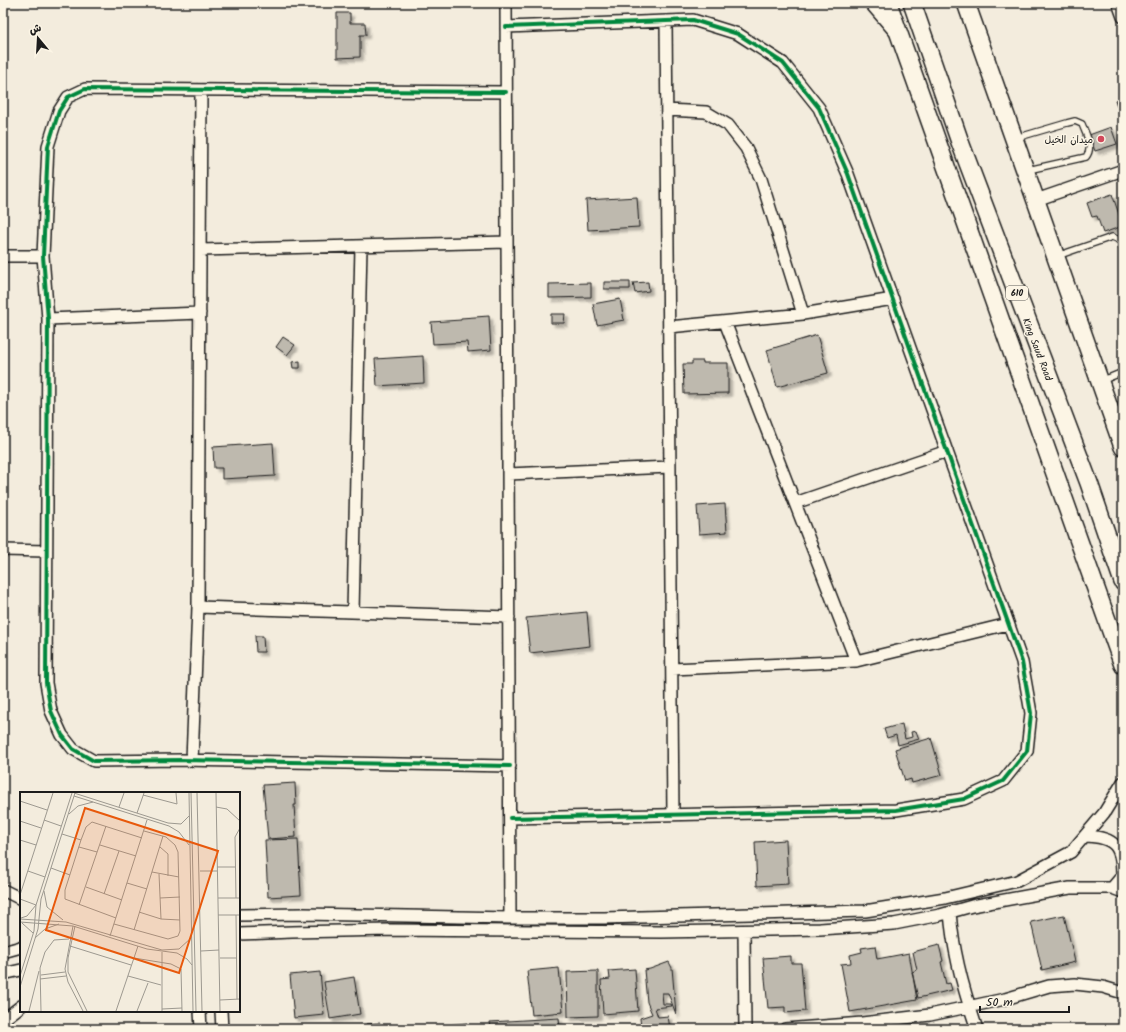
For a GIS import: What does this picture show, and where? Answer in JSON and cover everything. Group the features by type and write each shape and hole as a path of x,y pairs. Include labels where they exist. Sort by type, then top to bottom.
{"main road":[{"path":"888,3 1123,665"},
{"name":"King Saud Road","path":"912,3 960,142 1089,483 1123,582"},
{"path":"966,3 1123,447"}],"street":[{"path":"506,3 510,918"},
{"path":"870,3 900,39"},
{"path":"1118,3 1123,17"},
{"path":"506,27 693,20 738,34 783,63 819,108 848,174 1022,662 1031,713 1027,751 1003,782 964,798 896,810 510,818"},
{"path":"666,21 673,815"},
{"path":"506,92 85,89 68,97 59,111 48,146 43,256 48,319 46,683 50,711 62,735 73,750 94,761 192,760 510,766"},
{"path":"192,760 198,607 201,90"},
{"path":"667,110 706,112 728,125 746,148 761,179 803,314"},
{"path":"1036,200 1123,170"},
{"path":"200,250 507,242"},
{"path":"353,612 361,246"},
{"path":"3,256 43,256"},
{"path":"669,327 803,314 893,300"},
{"path":"48,319 200,313"},
{"path":"725,322 856,661"},
{"path":"795,503 947,451"},
{"path":"508,474 670,466"},
{"path":"3,550 46,550"},
{"path":"198,607 509,617"},
{"path":"672,669 856,661 1008,624"},
{"path":"240,915 304,914 510,918 604,918 866,910 945,898 1017,881 1071,852 1104,813 1123,782"},
{"path":"1085,836 1099,836 1108,839 1116,845 1122,858 1122,876 1112,888"},
{"path":"240,934 390,930 654,932 820,929 894,924 972,906 1070,888 1112,888 1123,892"},
{"path":"3,890 20,898"},
{"path":"950,912 952,934 969,1006 977,1029"},
{"path":"744,931 746,1029"},
{"path":"3,952 20,947"},
{"path":"3,974 20,970"},
{"path":"785,1029 930,1015 1005,999 1049,986 1075,984 1103,987 1123,992"},
{"path":"3,1020 20,1007"},
{"path":"200,1012 201,1029"},
{"path":"221,1012 222,1029"}],"lane":[{"path":"1014,139 1075,121 1082,124 1090,147 1090,152 1086,157 1026,171"},
{"path":"1056,257 1112,237 1121,243 1123,249"},
{"path":"1100,382 1123,372"}],"building":[{"path":"337,13 350,13 350,23 365,23 366,35 360,35 360,57 337,58"},
{"path":"1123,97 1123,124 1115,100"},
{"path":"1111,127 1117,144 1095,151 1089,135"},
{"path":"1112,194 1123,226 1103,233 1097,216 1092,217 1087,203"},
{"path":"637,197 639,227 588,230 586,200"},
{"path":"604,282 630,282 630,289 604,289"},
{"path":"648,282 649,291 635,293 633,283"},
{"path":"591,283 591,297 549,298 549,284"},
{"path":"620,299 624,320 597,325 593,304"},
{"path":"551,314 565,314 564,323 551,323"},
{"path":"489,316 491,350 468,352 467,342 433,344 431,322"},
{"path":"817,335 828,373 777,387 767,350"},
{"path":"283,337 295,345 287,355 276,347"},
{"path":"423,356 424,383 377,386 375,359"},
{"path":"300,361 300,368 293,368 292,362"},
{"path":"692,361 703,361 703,363 728,363 728,393 684,394 683,364 692,364"},
{"path":"273,443 275,476 222,479 222,468 214,468 213,447"},
{"path":"725,504 727,532 699,534 697,506"},
{"path":"587,612 590,646 530,653 526,618"},
{"path":"255,636 263,636 264,652 256,652"},
{"path":"902,724 905,739 912,737 911,732 916,731 919,739 898,745 896,735 887,738 884,729"},
{"path":"931,738 942,775 912,783 911,779 905,781 895,749"},
{"path":"295,783 296,805 294,805 296,837 268,839 263,785"},
{"path":"298,839 301,895 268,897 265,840"},
{"path":"786,840 788,884 757,886 755,842"},
{"path":"1064,915 1075,962 1042,970 1031,922"},
{"path":"939,945 946,984 950,983 952,990 918,998 912,972 917,970 913,952"},
{"path":"875,946 877,959 909,953 917,1000 850,1012 841,964 851,963 850,955 862,952 861,948"},
{"path":"791,956 791,963 801,963 805,1011 785,1013 785,1007 768,1008 763,958"},
{"path":"669,962 672,968 676,1014 668,993 662,993 663,1004 671,1004 672,1006 655,1008 658,1017 668,1016 670,1029 641,1029 640,1018 652,1014 647,1002 644,970"},
{"path":"559,968 563,1012 532,1015 527,971"},
{"path":"635,969 638,1011 603,1014 601,980 610,979 609,971"},
{"path":"598,971 598,1016 568,1017 567,972"},
{"path":"320,972 324,1015 294,1018 290,975"},
{"path":"354,977 360,1014 330,1019 324,982"},
{"path":"559,1018 560,1029 491,1029 490,1022"},
{"path":"380,1023 380,1029 366,1029 366,1024"},
{"path":"467,1023 467,1029 436,1029 436,1026"}],"cycle path":[{"path":"506,27 693,20 738,34 783,63 819,108 848,174 1022,662 1031,713 1027,751 1003,781 964,799 896,810 510,818"},
{"path":"506,92 85,89 68,97 59,111 48,146 43,256 48,319 46,683 51,711 62,735 73,749 94,761 182,760 510,766"}],"place":[{"name":"ميدان الخيل","path":"1101,139"}]}
